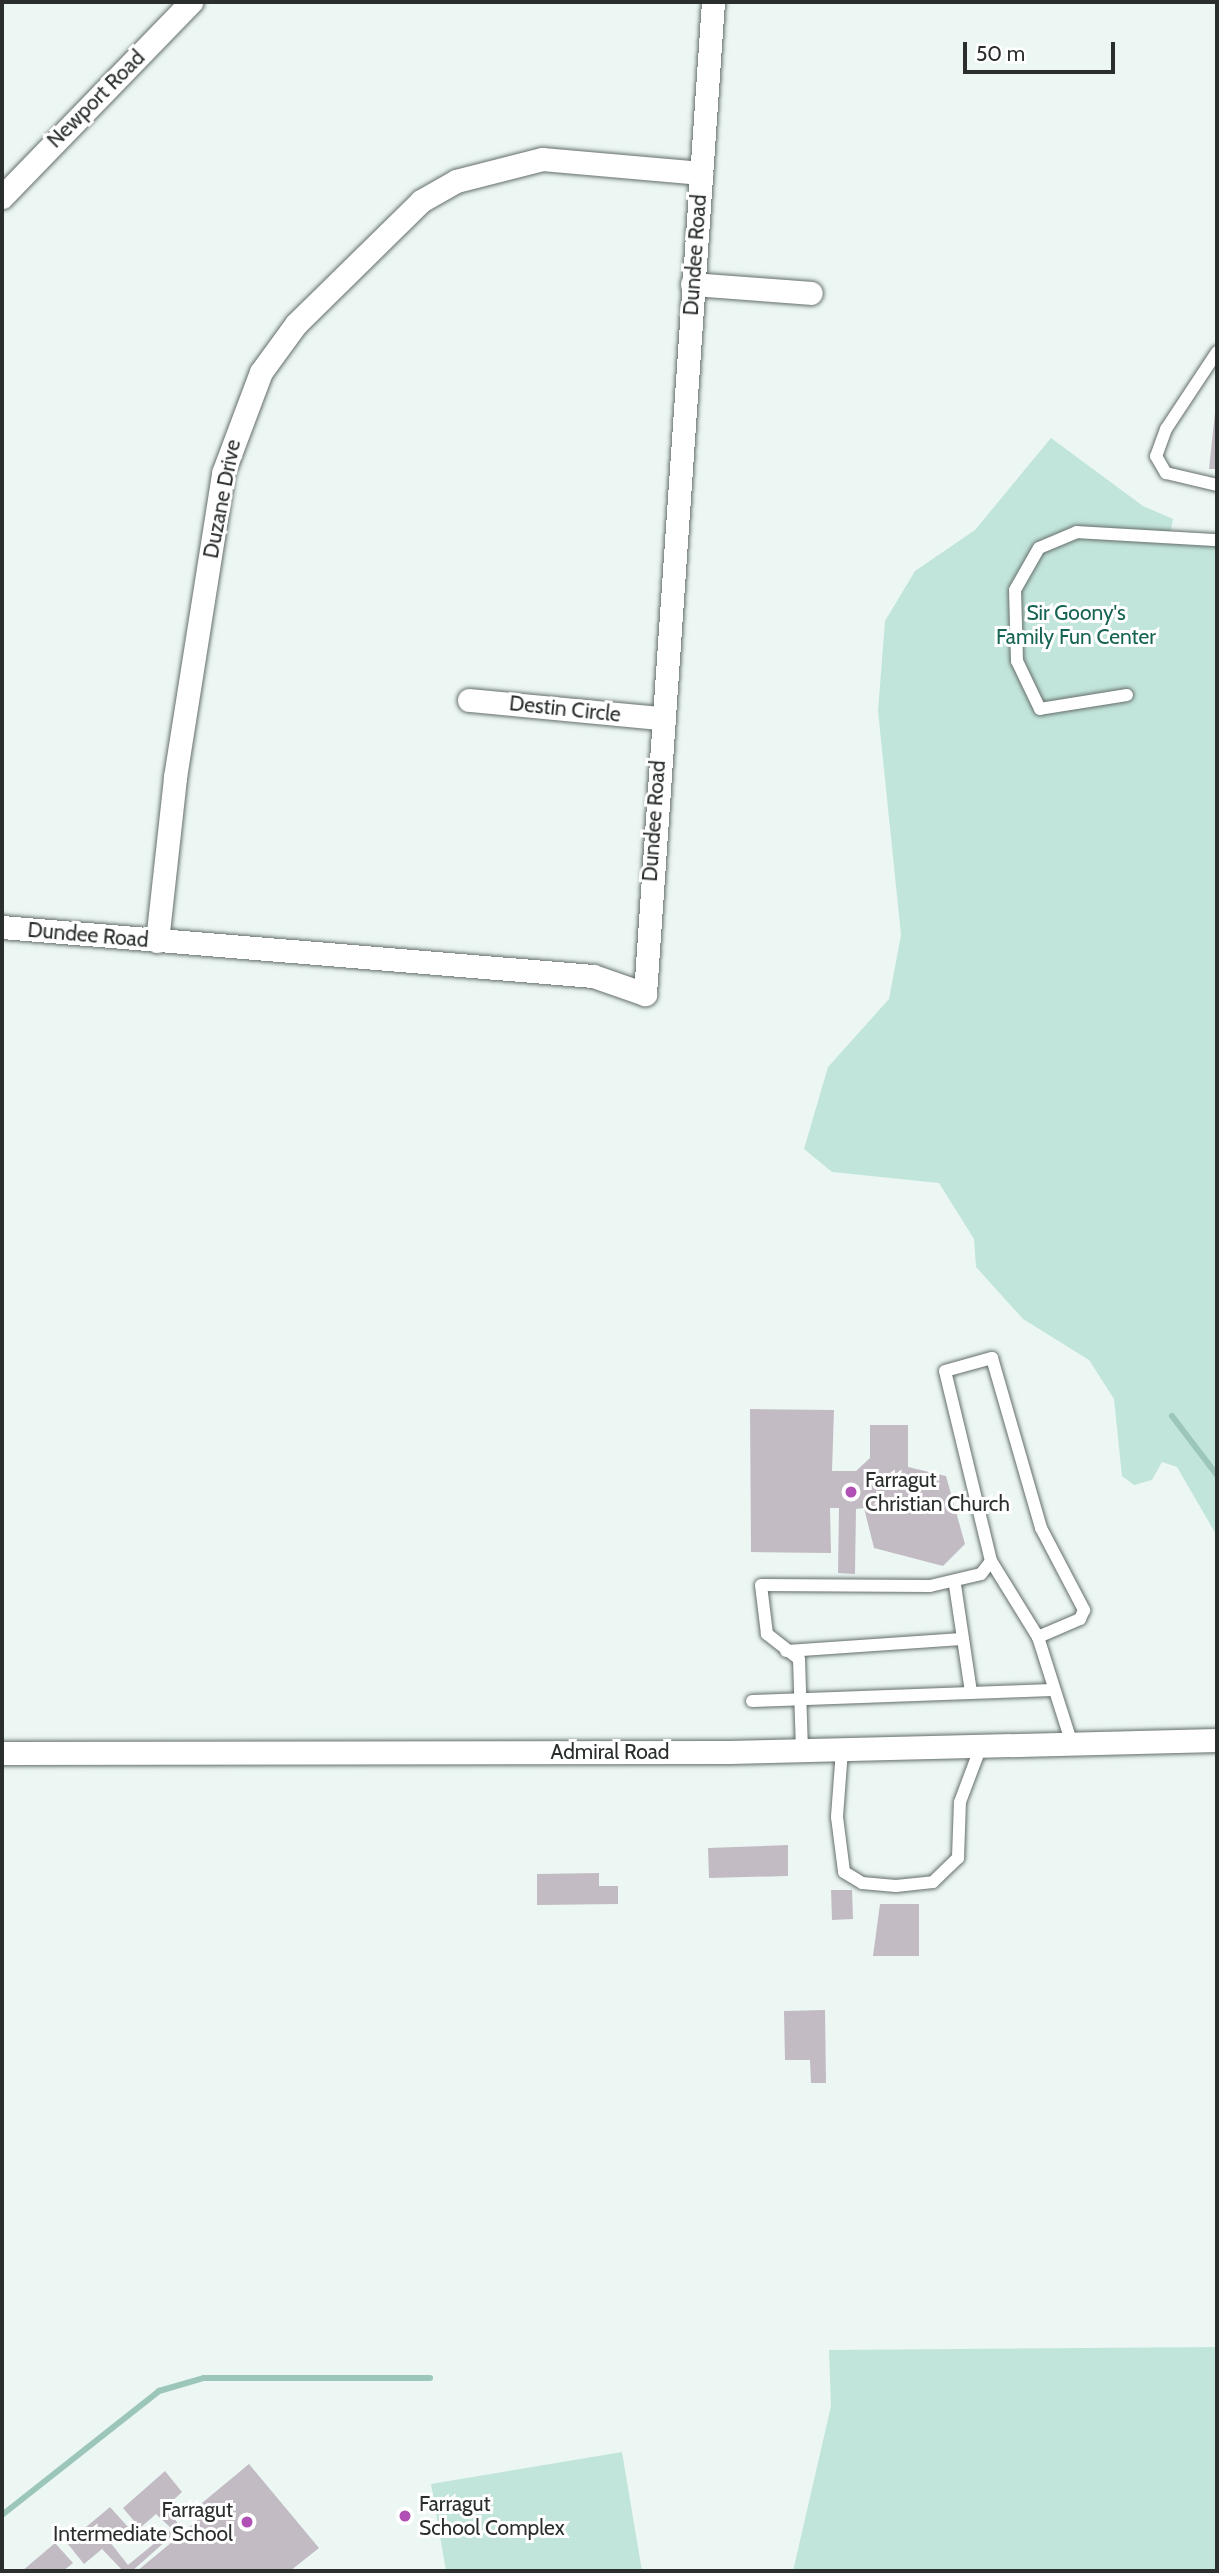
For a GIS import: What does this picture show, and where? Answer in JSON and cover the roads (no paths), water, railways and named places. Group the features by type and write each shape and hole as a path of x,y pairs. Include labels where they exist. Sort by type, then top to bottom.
{"street":[{"name":"Newport Road","path":"2,197 191,2"},
{"name":"Dundee Road","path":"2,928 593,976 645,994 661,718 713,2"},
{"name":"Duzane Drive","path":"157,941 175,777 223,473 261,372 296,324 421,201 456,181 542,159 701,173"},
{"path":"692,284 811,293"},
{"name":"Destin Circle","path":"469,700 661,718"},
{"name":"Admiral Road","path":"2,1753 842,1750 1217,1740"}],"lane":[{"path":"1217,352 1166,429 1156,456 1166,473 1217,485"},
{"path":"1127,695 1040,709 1017,661 1015,590 1039,548 1077,532 1217,540"},
{"path":"1038,1637 1080,1619 1084,1610 1041,1528 992,1358 945,1371 991,1561 1038,1637 1072,1744"},
{"path":"803,1750 799,1658 785,1651 760,1619 761,1585 955,1585 981,1574 991,1561"},
{"path":"955,1585 971,1692"},
{"path":"785,1651 963,1639"},
{"path":"752,1701 1053,1690"},
{"path":"842,1750 837,1817 844,1872 862,1882 896,1886 933,1882 958,1858 960,1802 981,1746"}],"waterway":[{"path":"1172,1416 1217,1475"},
{"path":"2,2515 159,2391 204,2378 430,2378"}],"place":[{"name":"Farragut Christian Church","path":"851,1492"},
{"name":"Farragut School Complex","path":"405,2516"},
{"name":"Farragut Intermediate School","path":"247,2522"}],"park label":[{"name":"Sir Goony's Family Fun Center","path":"1076,625"}]}
